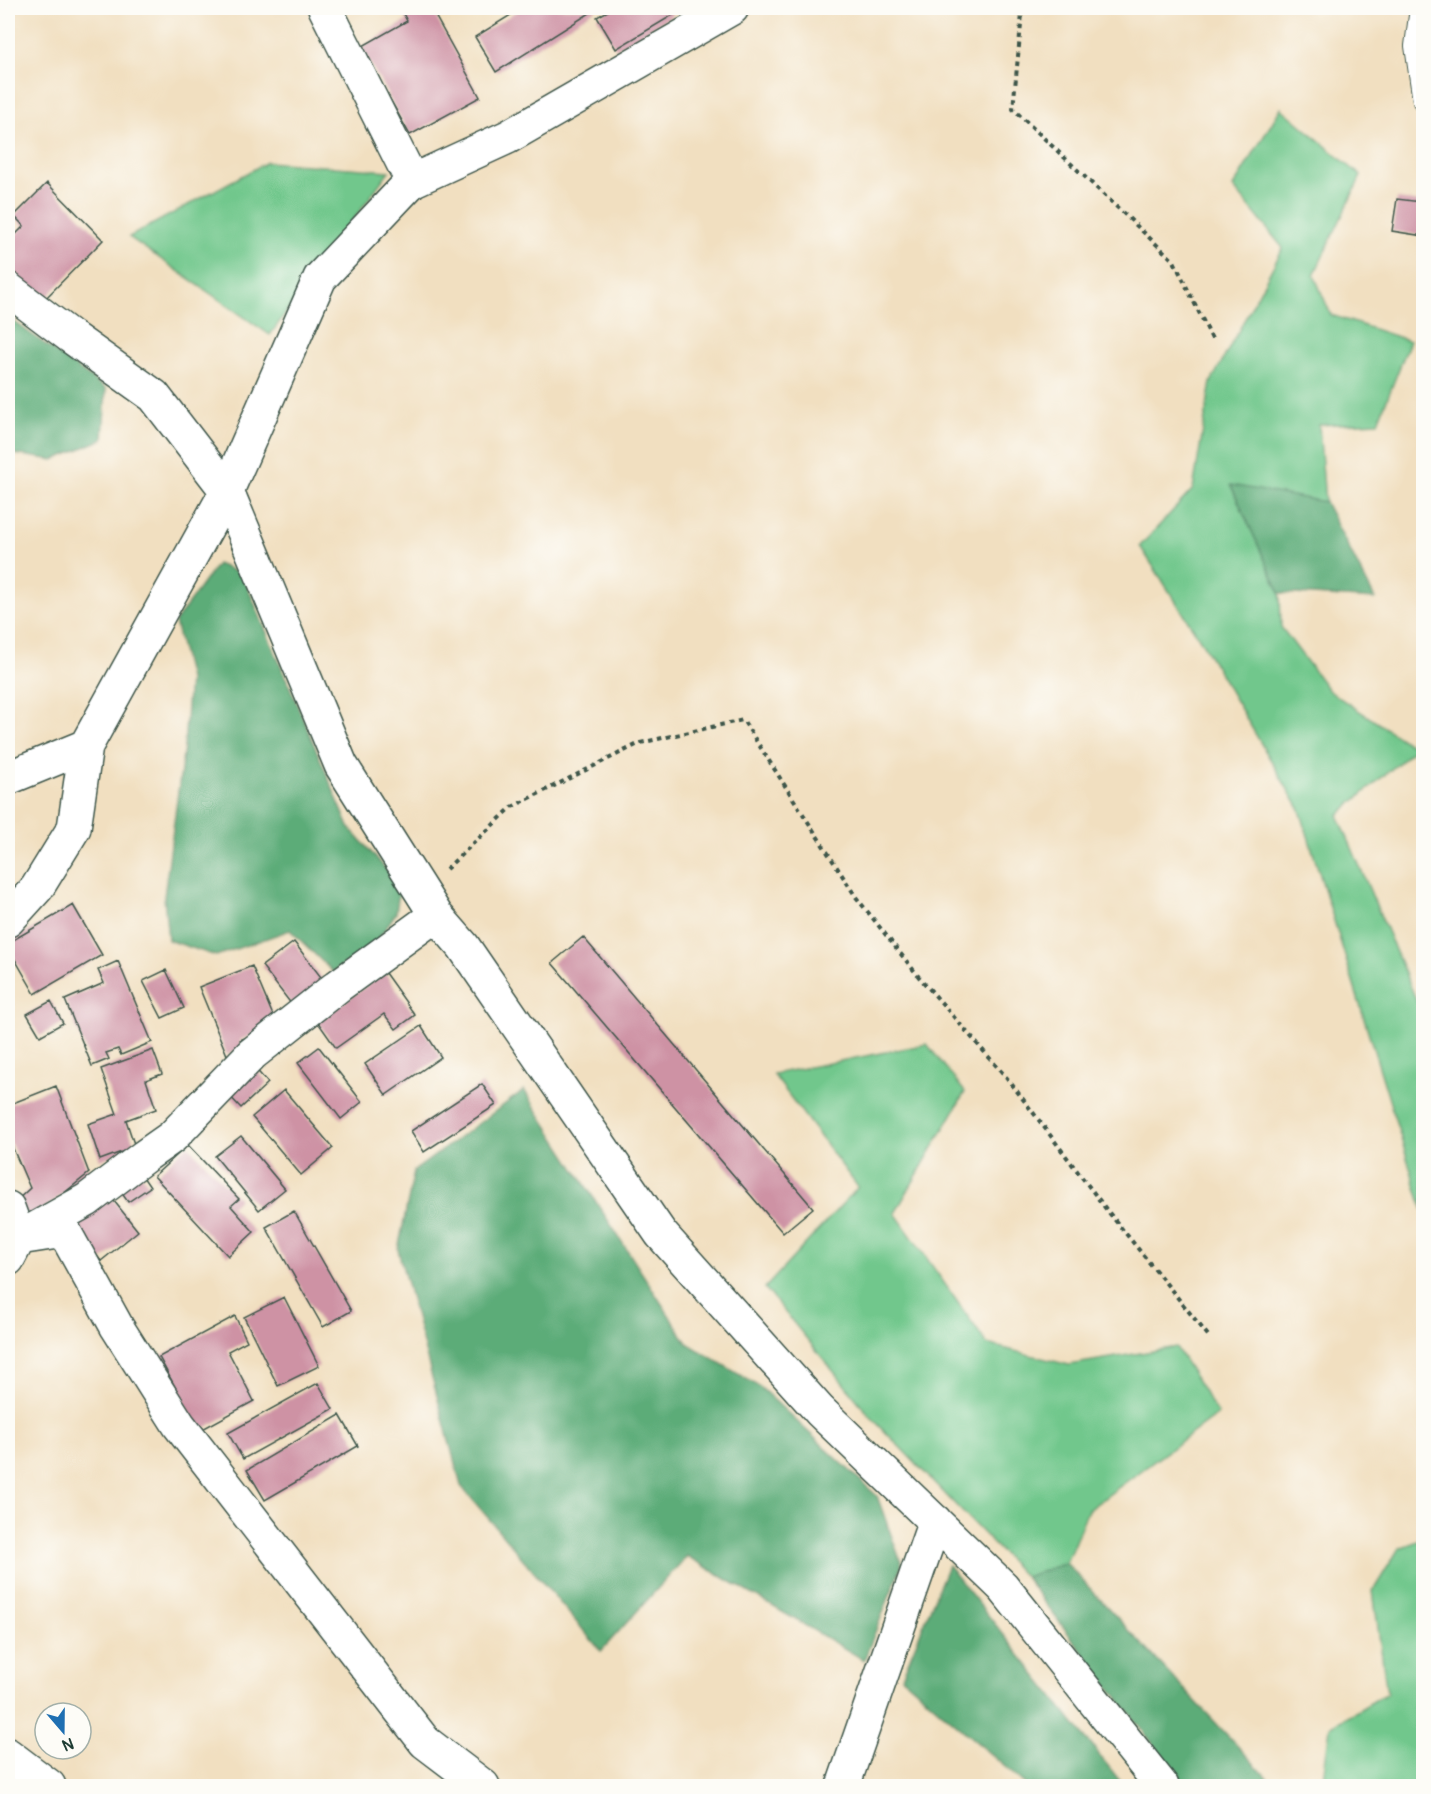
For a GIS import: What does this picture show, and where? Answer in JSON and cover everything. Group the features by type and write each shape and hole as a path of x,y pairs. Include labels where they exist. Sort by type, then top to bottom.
{"street":[{"path":"325,8 412,181"},
{"path":"8,920 37,888 74,828 86,746 227,491 320,278 412,181 508,137 732,8"},
{"path":"8,289 154,396 227,491 341,765 428,904 463,945 661,1234 820,1411 1003,1587 1162,1786"},
{"path":"8,778 86,746"},
{"path":"11,1235 87,1200 172,1137 252,1054 338,986 428,904"},
{"path":"11,1235 64,1231 117,1327 179,1425 426,1742 483,1786"},
{"path":"843,1786 935,1521"},
{"path":"8,1755 49,1786"}],"lane":[{"path":"1420,8 1415,46 1423,101"}],"path":[{"path":"1020,8 1022,15 1013,109 1174,261 1212,339"},
{"path":"428,904 512,807 640,742 743,720 856,897 919,977 1007,1078 1106,1209 1210,1338"}],"green space":[{"path":"1281,108 1361,176 1314,275 1331,315 1410,341 1378,422 1319,425 1325,502 1231,486 1280,593 1281,627 1329,691 1416,748 1338,815 1423,1016 1423,1210 1300,810 1198,636 1140,546 1193,489 1211,382 1283,248 1233,187"},
{"path":"267,162 389,171 270,335 129,237"},
{"path":"8,317 106,389 103,439 54,460 8,453"},
{"path":"1231,485 1325,502 1375,599 1280,593"},
{"path":"217,564 242,574 349,827 400,885 396,913 375,944 333,972 290,930 216,956 168,940 164,897 184,747 189,679 175,622"},
{"path":"927,1044 965,1092 895,1213 987,1344 1069,1365 1176,1347 1218,1414 1088,1510 1066,1563 1025,1577 871,1417 765,1288 858,1187 773,1074"},
{"path":"524,1090 687,1343 760,1387 877,1496 902,1565 864,1660 687,1556 601,1651 461,1486 398,1250 414,1171"},
{"path":"1423,1539 1423,1786 1322,1786 1330,1727 1387,1693 1373,1591 1399,1548"},
{"path":"1066,1563 1275,1786 1185,1786 1025,1577"},
{"path":"948,1565 1124,1786 1027,1786 902,1677"}],"building":[{"path":"400,8 436,8 432,10 480,97 410,135 361,47 407,21"},
{"path":"522,8 598,8 496,72 475,37"},
{"path":"613,8 669,8 673,15 616,49 597,17"},
{"path":"47,183 103,240 42,302 8,267 8,242 24,226 14,216"},
{"path":"1422,195 1424,195 1424,236 1392,231 1397,199 1421,202"},
{"path":"73,905 102,955 35,994 8,947 8,943"},
{"path":"583,937 813,1208 783,1233 552,963"},
{"path":"294,942 324,981 292,1005 262,966"},
{"path":"118,961 152,1042 121,1055 118,1049 106,1053 109,1059 92,1066 65,1000 104,983 98,970"},
{"path":"252,966 277,1025 240,1040 243,1048 227,1055 199,987"},
{"path":"166,970 184,1008 162,1018 143,981"},
{"path":"385,973 415,1015 396,1029 384,1014 336,1048 317,1021"},
{"path":"51,1001 63,1023 40,1036 27,1014"},
{"path":"421,1026 441,1057 386,1095 365,1064"},
{"path":"319,1047 362,1102 341,1119 298,1063"},
{"path":"153,1050 162,1074 146,1080 156,1109 126,1120 135,1147 100,1160 88,1124 117,1114 101,1069"},
{"path":"253,1066 268,1083 241,1108 225,1091"},
{"path":"482,1084 496,1105 424,1152 411,1131"},
{"path":"56,1086 89,1173 23,1226 13,1204 30,1188 8,1137 8,1105"},
{"path":"284,1090 333,1148 301,1175 252,1117"},
{"path":"241,1136 285,1189 259,1210 215,1156"},
{"path":"188,1145 239,1199 231,1206 254,1232 228,1256 154,1176"},
{"path":"139,1171 150,1187 128,1202 116,1185"},
{"path":"110,1196 138,1231 101,1261 73,1225"},
{"path":"294,1211 351,1311 323,1327 266,1227"},
{"path":"284,1297 319,1366 278,1386 244,1317"},
{"path":"235,1316 247,1341 228,1351 254,1401 199,1431 159,1357"},
{"path":"318,1383 333,1409 243,1459 228,1433"},
{"path":"340,1415 358,1446 265,1500 247,1470"}]}
